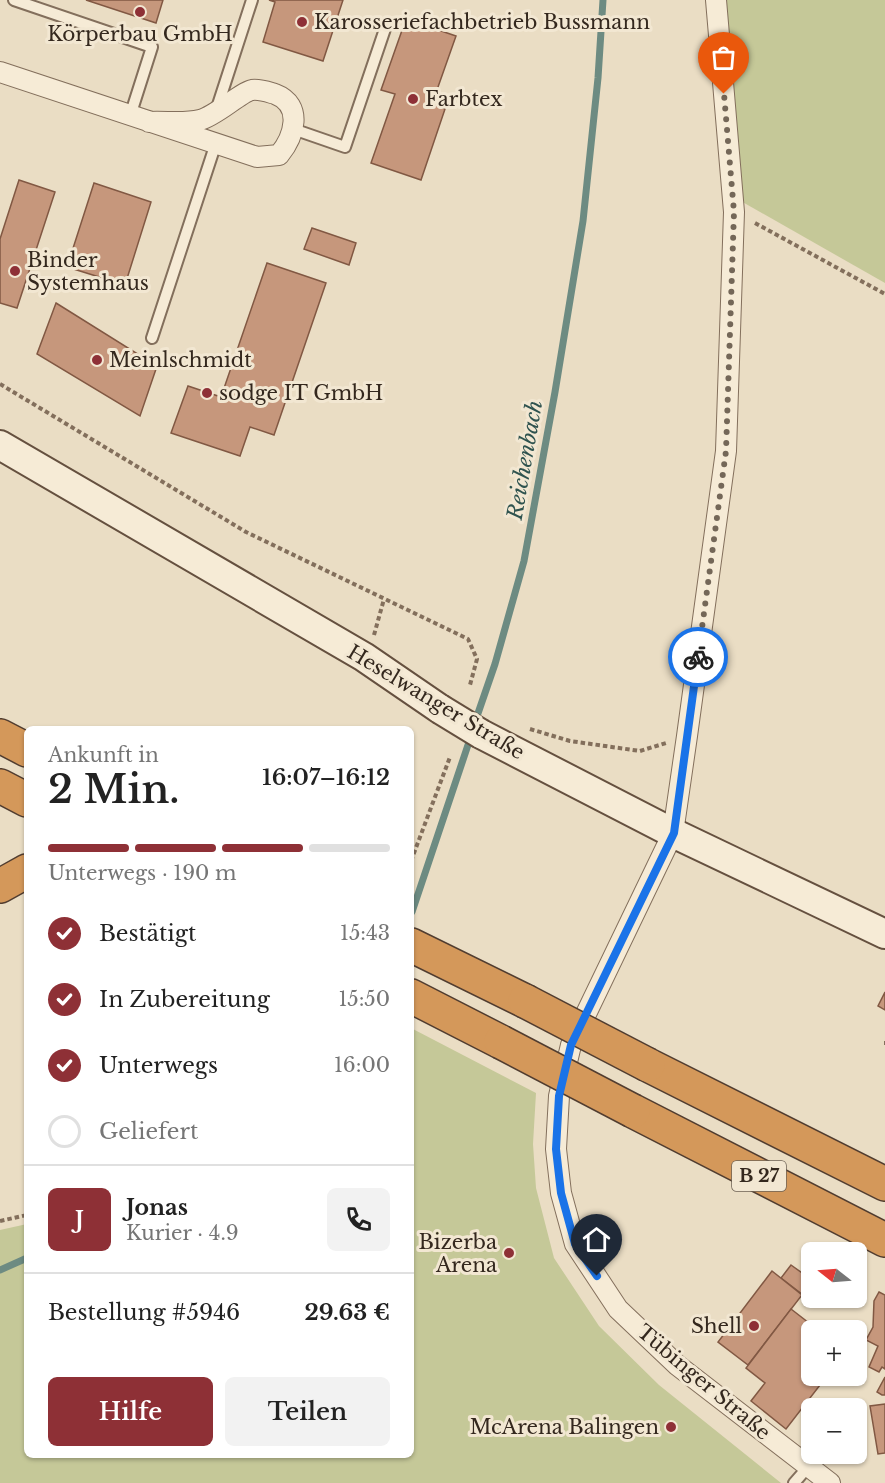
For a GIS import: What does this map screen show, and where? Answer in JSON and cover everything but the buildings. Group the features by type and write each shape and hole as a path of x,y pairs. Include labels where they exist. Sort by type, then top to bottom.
{"highway":[{"path":"0,736 24,748"},
{"path":"0,786 24,798"},
{"path":"0,886 24,873"},
{"name":"B 27","path":"414,946 885,1184"},
{"name":"B 27","path":"414,998 885,1240"}],"street":[{"name":"Tübinger Straße","path":"716,0 734,212 726,451 674,833 571,1045 559,1096 556,1149 561,1193 575,1244 618,1309 678,1365 830,1483"},
{"path":"0,72 140,119 257,157 279,155 289,143 295,123 291,109 284,98 264,91 250,90 201,120 140,119"},
{"name":"Heselwanger Straße","path":"0,445 364,657 481,734 674,833 885,934"}],"lane":[{"path":"14,0 152,47 140,119"},
{"path":"216,112 252,0"},
{"path":"293,129 345,147 387,23"},
{"path":"152,338 216,143"},
{"path":"794,1483 808,1467"}],"path":[{"path":"734,212 885,294"},
{"path":"0,384 246,532 468,639 477,659 470,685"},
{"path":"372,643 384,599"},
{"path":"520,725 570,741 640,751 687,736"},
{"path":"414,853 450,757"},
{"path":"0,1221 24,1216"}],"green space":[{"path":"719,0 885,0 885,283 739,200"},
{"name":"Bizerba Arena","path":"414,1030 536,1093 533,1144 536,1188 554,1258 599,1326 659,1385 781,1483 0,1483 0,1230 24,1225 24,1458 414,1458"}],"waterway":[{"name":"Reichenbach","path":"475,722 495,664 524,561 555,392 583,221 598,78 603,0"},
{"name":"Reichenbach","path":"414,906 471,736"},
{"name":"Reichenbach","path":"0,1270 24,1259"}],"way so far":[{"path":"698,657 726,451 734,212 724,94"}],"place":[{"name":"Körperbau GmbH","path":"140,12"},
{"name":"Karosseriefachbetrieb Bussmann","path":"302,22"},
{"name":"Farbtex","path":"413,99"},
{"name":"Binder Systemhaus","path":"15,271"},
{"name":"Meinlschmidt","path":"97,360"},
{"name":"sodge IT GmbH","path":"207,393"},
{"name":"Bizerba Arena","path":"509,1253"},
{"name":"Shell","path":"754,1326"},
{"name":"McArena Balingen","path":"671,1427"}],"route":[{"path":"597,1276 575,1244 561,1193 556,1149 559,1096 571,1045 674,833 698,657"}]}
